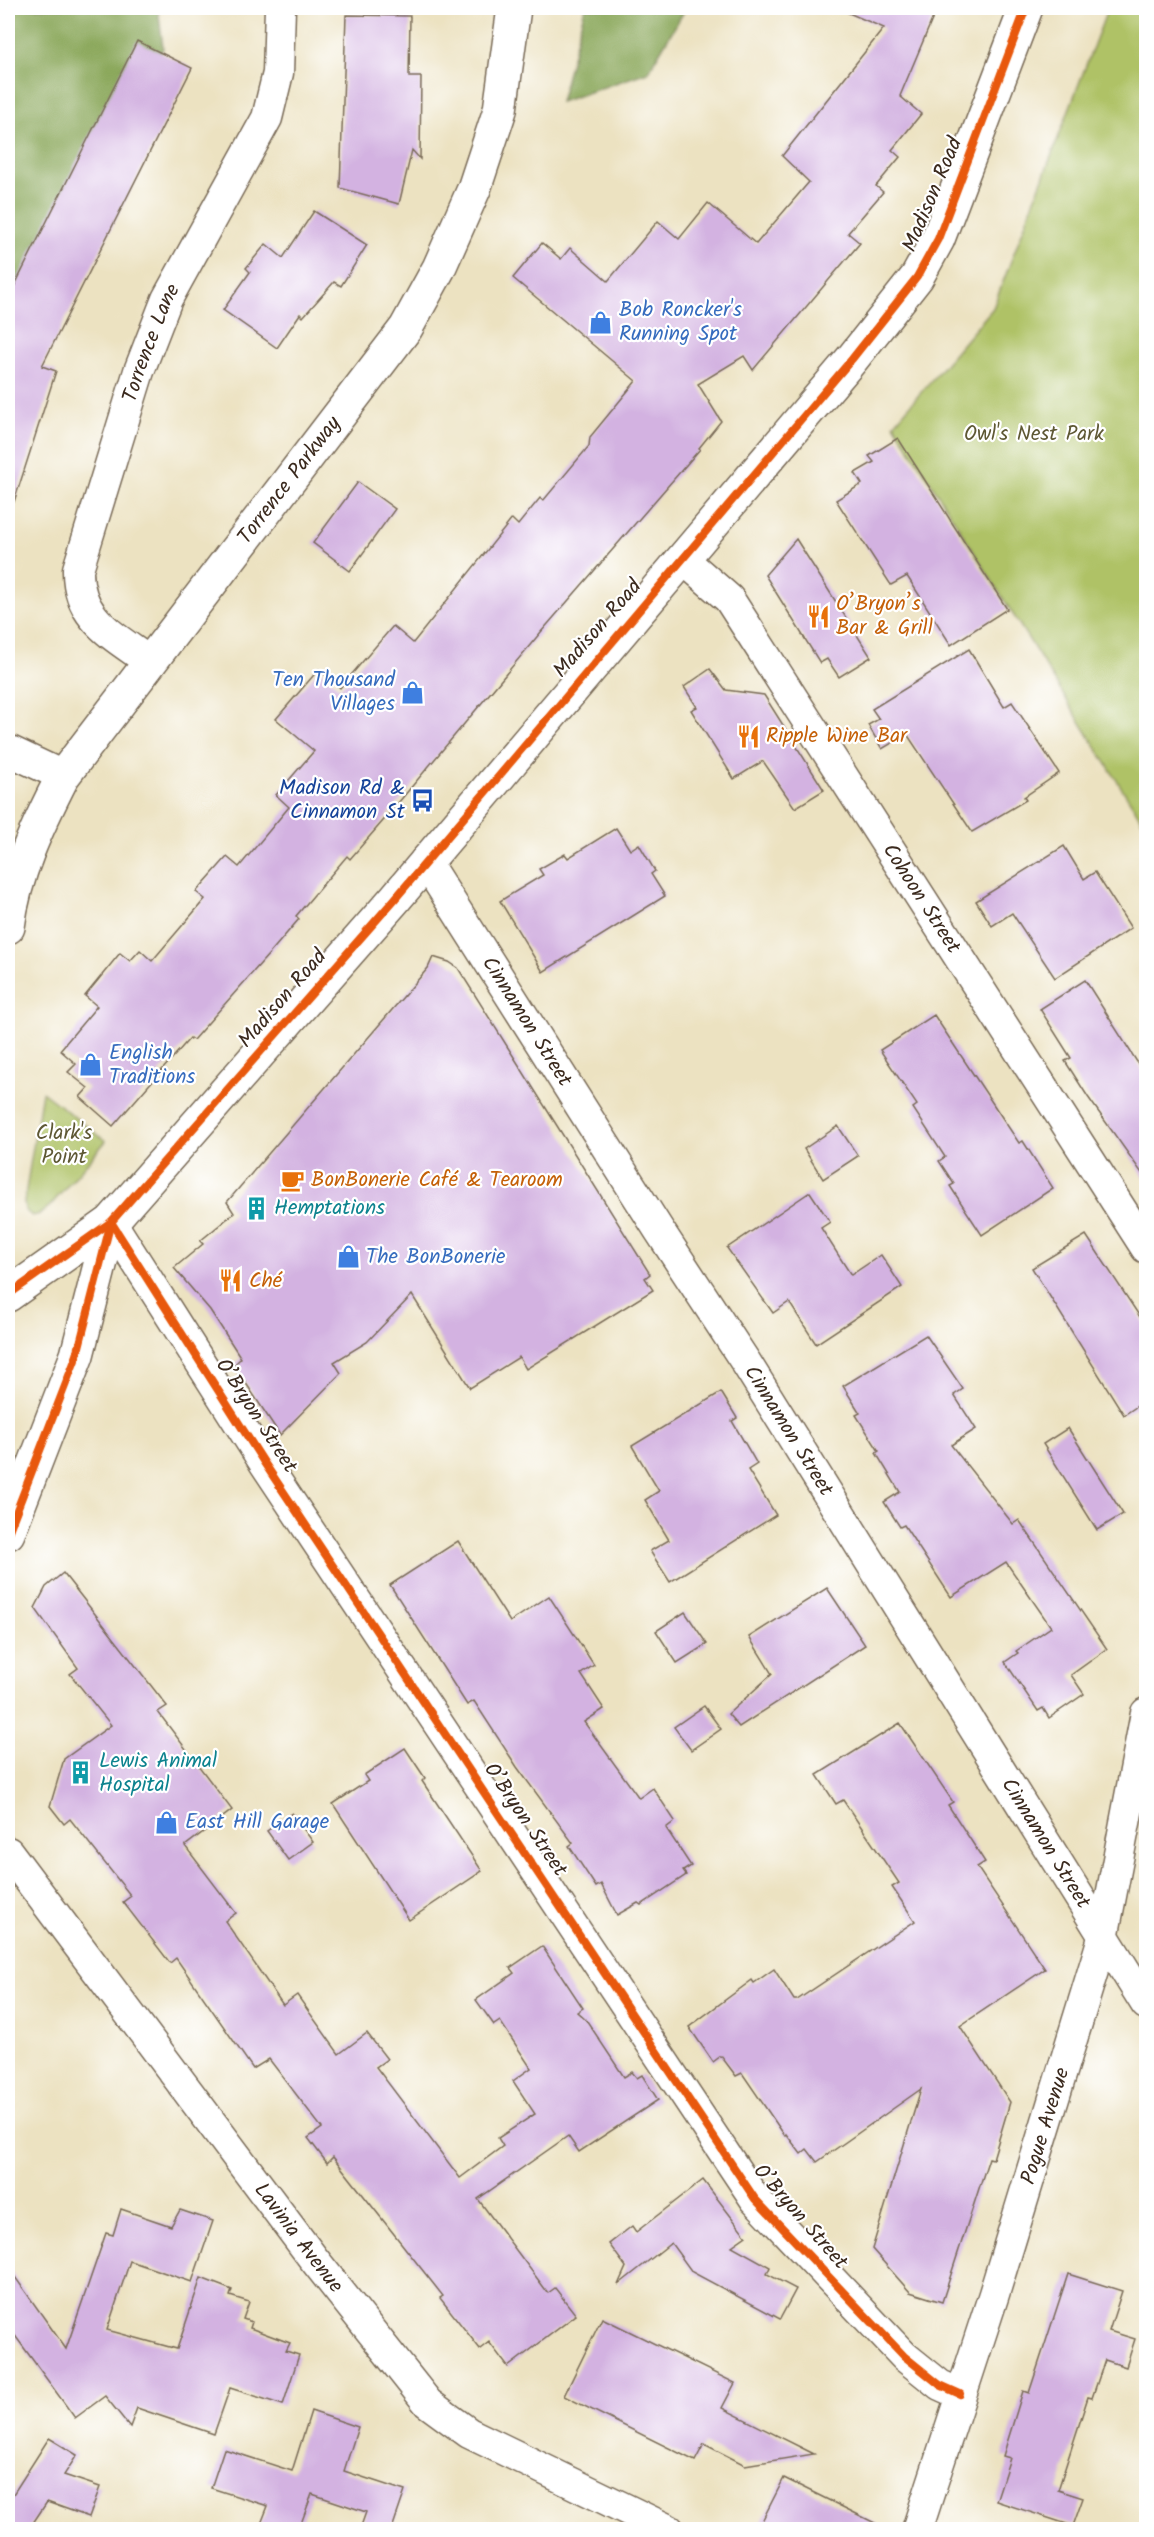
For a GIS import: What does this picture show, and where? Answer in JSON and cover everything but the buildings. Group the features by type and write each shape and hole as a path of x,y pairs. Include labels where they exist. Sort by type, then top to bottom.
{"main road":[{"name":"Torrence Parkway","path":"8,927 35,832 63,776 406,328 439,268 474,189 500,110 514,8"},
{"name":"Madison Road","path":"8,1295 111,1222 394,900 852,359 917,277 938,239 1026,8"},
{"name":"Madison Road","path":"8,1533 77,1355 111,1222"}],"street":[{"name":"Torrence Lane","path":"151,663 96,622 82,604 78,588 78,569 139,371 167,299 267,118 278,73 280,8"},
{"name":"Cohoon Street","path":"683,559 729,599 1146,1248"},
{"path":"8,750 63,776"},
{"name":"Cinnamon Street","path":"425,861 671,1250 745,1361 1146,2004"},
{"name":"O’Bryon Street","path":"111,1222 265,1464 755,2199 904,2355 940,2385 960,2394"},
{"name":"Pogue Avenue","path":"917,2529 1103,1938 1146,1713"},
{"name":"Lavinia Avenue","path":"8,1852 314,2258 428,2403 469,2433 669,2529"}],"green space":[{"path":"8,8 158,8 163,48 29,338 8,360"},
{"path":"585,8 686,8 648,72 560,102"},
{"name":"Owl's Nest Park","path":"1108,8 1146,8 1146,827 894,424 993,308"},
{"name":"Clark's Point","path":"42,1092 106,1141 50,1206 40,1214 32,1216 25,1210 24,1202"}],"cycle path":[{"path":"8,1295 111,1222 394,900 852,359 917,277 938,239 1026,8"},
{"path":"111,1222 265,1464 755,2199 904,2356 940,2385 960,2394"},
{"path":"8,1533 77,1355 111,1222"}],"place":[{"name":"Bob Roncker's Running Spot","path":"601,322"},
{"name":"O’Bryon’s Bar & Grill","path":"818,616"},
{"name":"Ten Thousand Villages","path":"413,692"},
{"name":"Ripple Wine Bar","path":"748,736"},
{"name":"Madison Rd & Cinnamon St","path":"423,800"},
{"name":"English Traditions","path":"91,1065"},
{"name":"BonBonerie Café & Tearoom","path":"293,1180"},
{"name":"Hemptations","path":"256,1208"},
{"name":"The BonBonerie","path":"348,1257"},
{"name":"Ché","path":"231,1281"},
{"name":"Lewis Animal Hospital","path":"81,1773"},
{"name":"East Hill Garage","path":"167,1822"}]}
